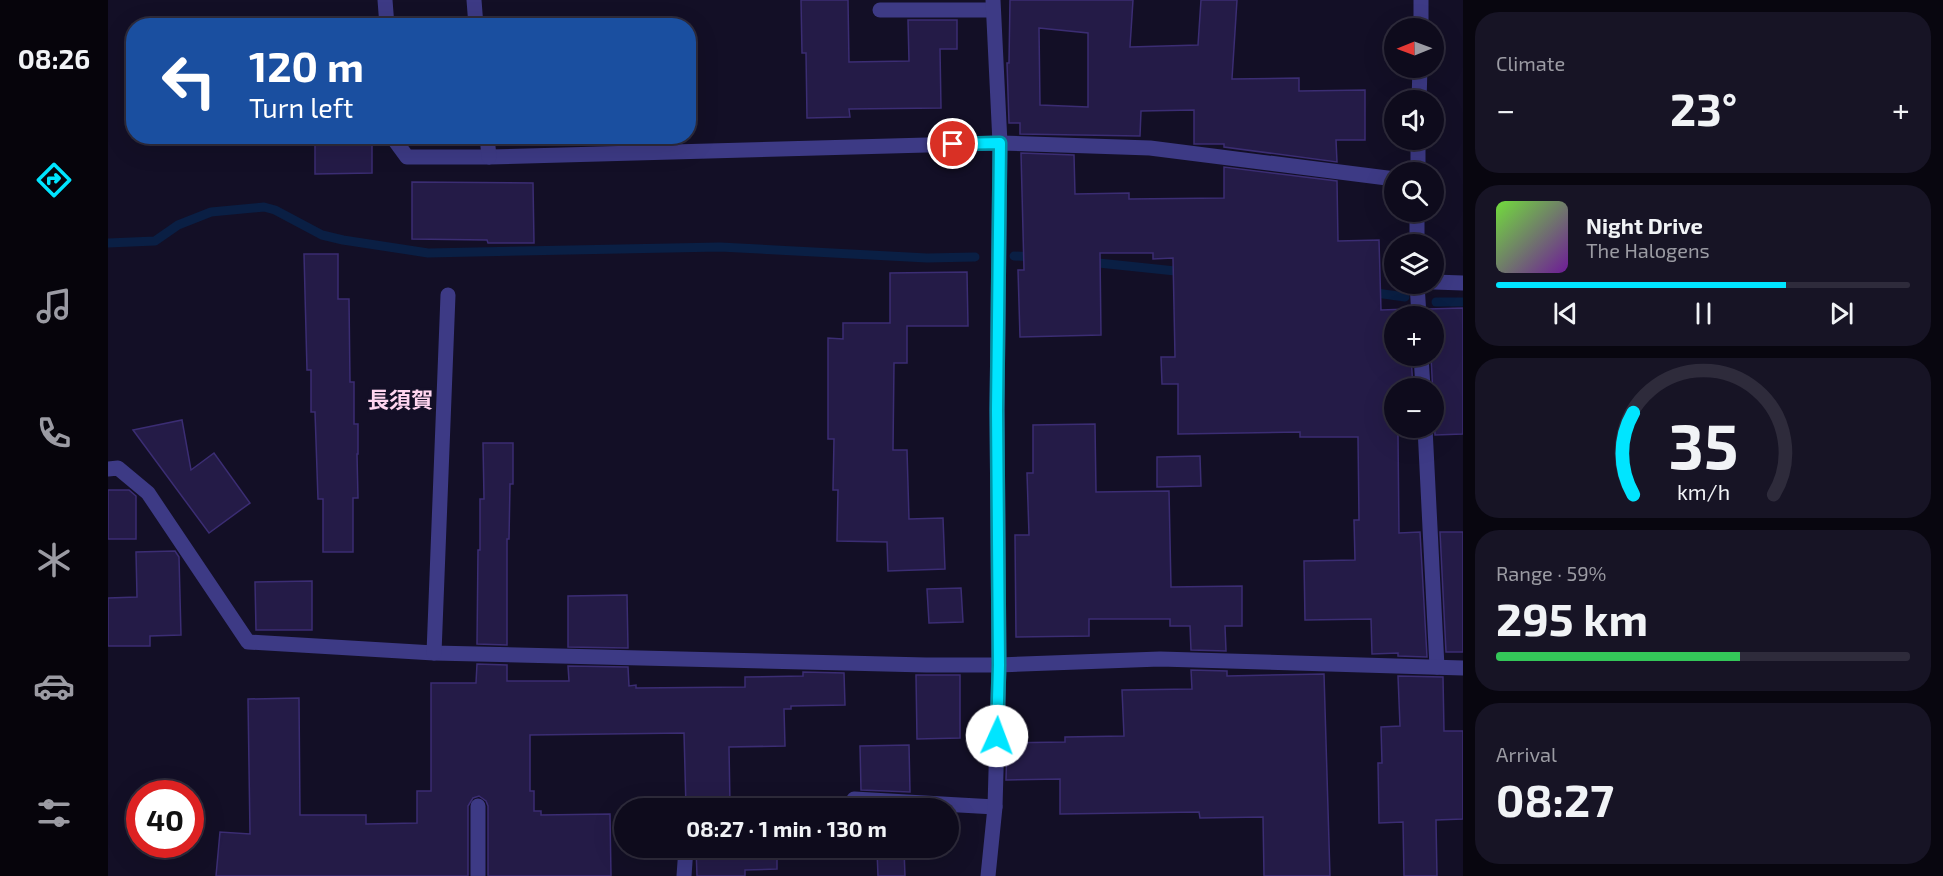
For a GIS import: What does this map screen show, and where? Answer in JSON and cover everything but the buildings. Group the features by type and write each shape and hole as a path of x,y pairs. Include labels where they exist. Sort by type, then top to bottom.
{"street":[{"path":"385,0 386,18"},
{"path":"474,0 475,18"},
{"path":"1421,0 1421,18"},
{"path":"880,10 993,5 1000,143 997,410 999,665 995,807 988,876"},
{"path":"397,144 407,157 489,157 1000,143 1150,148 1384,178"},
{"path":"488,144 489,157"},
{"path":"1444,282 1463,283"},
{"path":"434,653 448,295"},
{"path":"1426,438 1437,668"},
{"path":"108,469 118,468 148,493 248,642 434,653 999,665 1160,659 1463,668"},
{"path":"959,805 995,807"},
{"path":"478,806 478,876"},
{"path":"684,876 685,858"}],"waterway":[{"path":"108,243 155,241 178,225 211,212 264,207 275,210 322,235 428,253 720,247 927,258 975,257"},
{"path":"1014,256 1036,257"},
{"path":"1089,262 1185,272"},
{"path":"1369,292 1405,297"},
{"path":"1436,302 1463,302"}],"district":[{"name":"長須賀","path":"400,399"}],"route":[{"path":"953,144 1000,143 997,736"}]}
